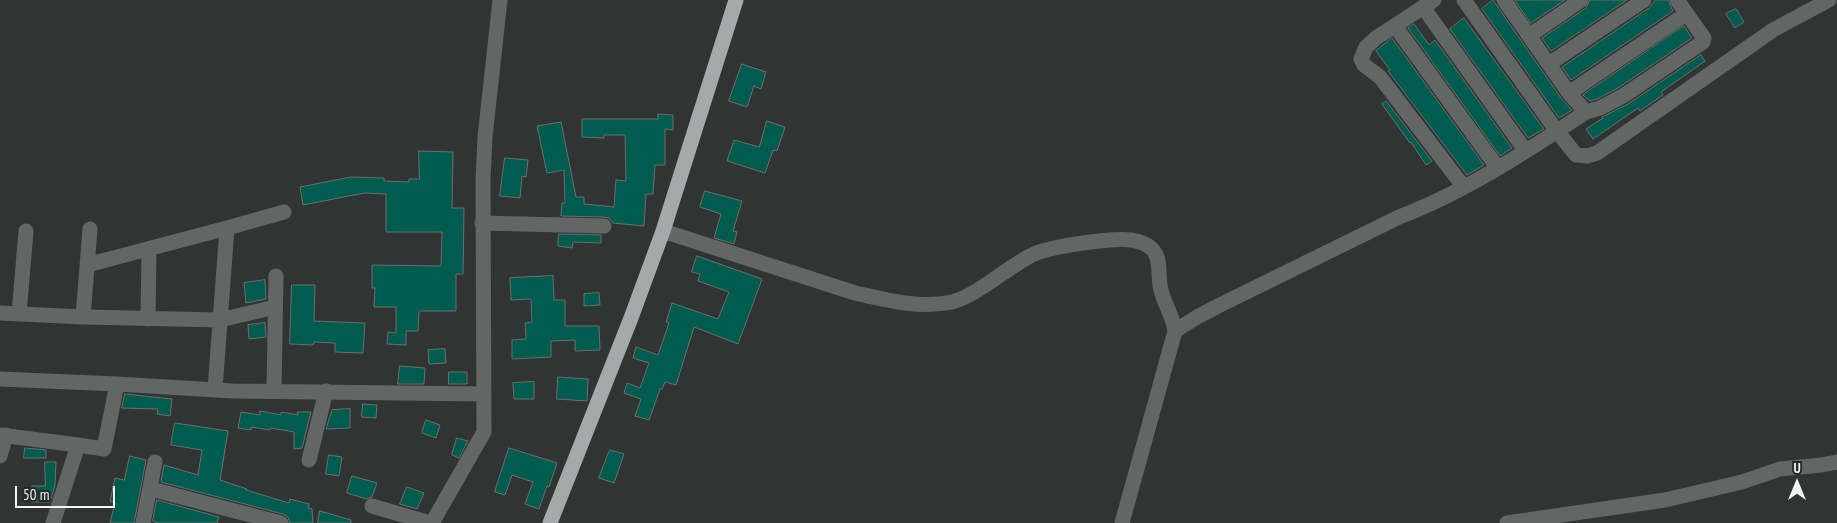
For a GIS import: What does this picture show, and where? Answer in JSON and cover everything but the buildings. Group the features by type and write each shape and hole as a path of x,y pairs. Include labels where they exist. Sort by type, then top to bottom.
{"highway":[{"path":"550,523 631,318 663,231 736,0"}],"street":[{"path":"372,506 431,523 482,439 485,420 482,223 485,137 500,0"},
{"path":"1464,0 1556,130 1576,155 1587,156 1597,153 1773,30 1829,0"},
{"path":"1504,0 1548,64 1586,112"},
{"path":"1529,36 1581,0"},
{"path":"1548,64 1644,0"},
{"path":"1175,331 1220,305 1399,217 1423,208 1497,167 1586,112 1600,108 1623,96 1703,42 1704,38 1677,0"},
{"path":"1464,186 1380,77 1364,65 1362,59 1366,47 1376,38 1428,3 1525,150"},
{"path":"1569,92 1686,14"},
{"path":"1395,26 1497,167"},
{"path":"87,265 284,212"},
{"path":"482,223 604,226"},
{"path":"215,389 227,228"},
{"path":"83,317 90,229"},
{"path":"19,314 26,231"},
{"path":"663,231 855,292 886,300 928,305 954,301 976,290 1031,255 1048,249 1078,244 1131,240 1151,248 1156,254 1162,296 1174,323 1175,331 1122,523"},
{"path":"148,319 149,249"},
{"path":"274,390 276,276"},
{"path":"0,313 220,320 276,307"},
{"path":"0,379 215,389 484,394"},
{"path":"0,456 3,435 104,449 117,384"},
{"path":"309,460 326,391"},
{"path":"53,523 78,445"},
{"path":"143,523 155,462"},
{"path":"1507,523 1665,500 1742,482 1780,469 1837,462"},
{"path":"150,490 258,520 281,523"}]}
